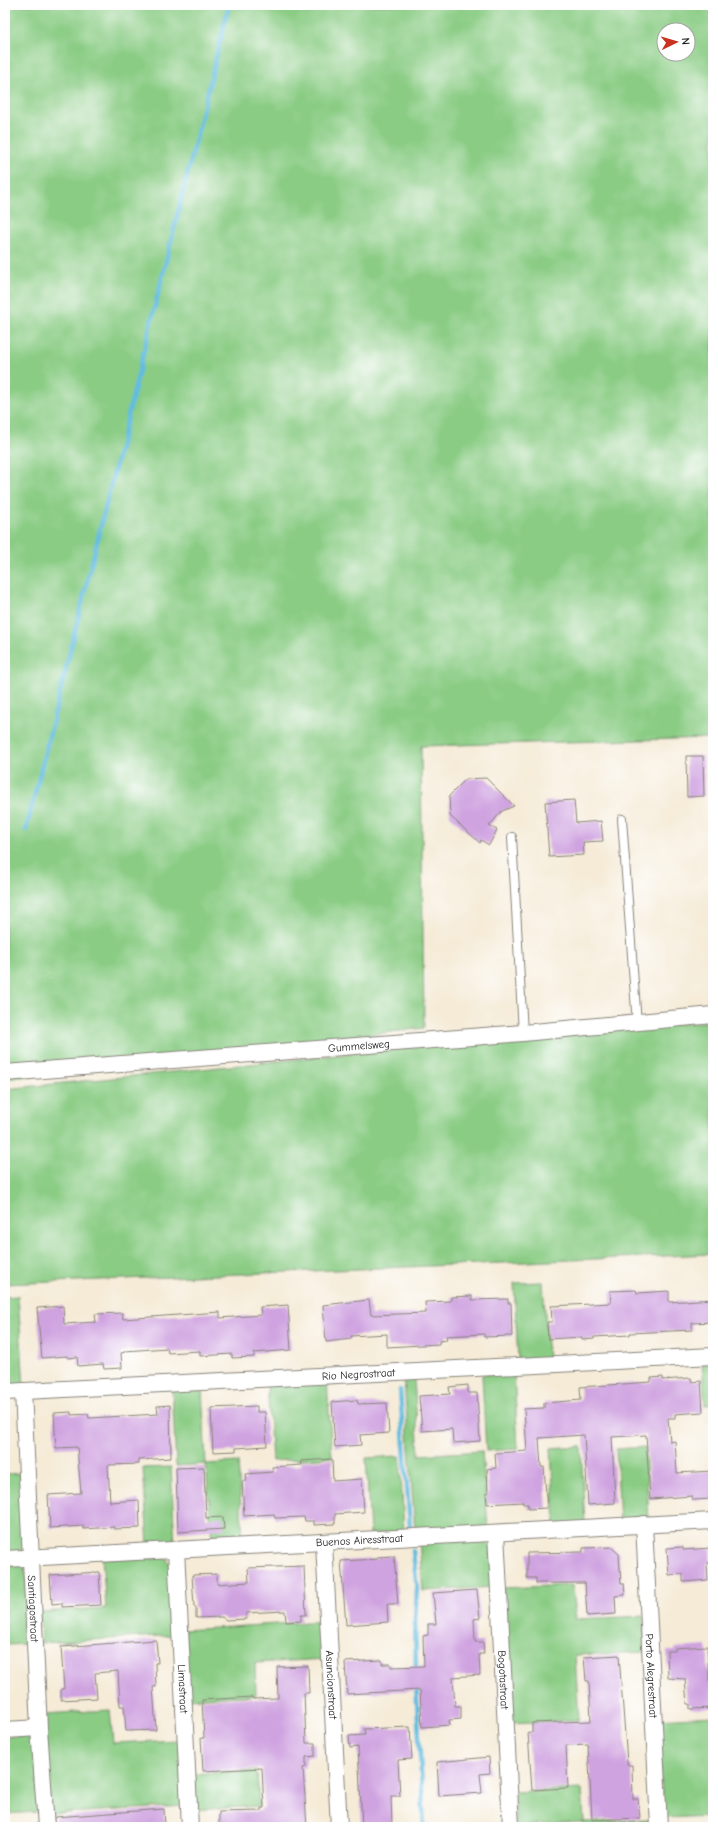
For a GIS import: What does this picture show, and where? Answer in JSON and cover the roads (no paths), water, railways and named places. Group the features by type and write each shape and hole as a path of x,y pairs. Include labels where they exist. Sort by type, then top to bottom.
{"street":[{"name":"Gummelsweg","path":"5,1073 637,1024 713,1016"},
{"name":"Rio Negrostraat","path":"5,1392 713,1356"},
{"name":"Santiagostraat","path":"23,1391 39,1728 46,1827"},
{"name":"Buenos Airesstraat","path":"5,1559 713,1521"},
{"name":"Porto Alegrestraat","path":"644,1524 659,1827"},
{"name":"Bogotastraat","path":"496,1533 511,1827"},
{"name":"Asuncionstraat","path":"324,1542 339,1827"},
{"name":"Limastraat","path":"176,1550 190,1827"},
{"path":"5,1730 39,1728"}],"lane":[{"path":"622,819 637,1024"},
{"path":"512,838 523,1033"}],"waterway":[{"path":"26,830 229,5"},
{"path":"400,1390 410,1527"},
{"path":"413,1551 417,1589 415,1619 416,1671"},
{"path":"416,1684 424,1827"}]}
